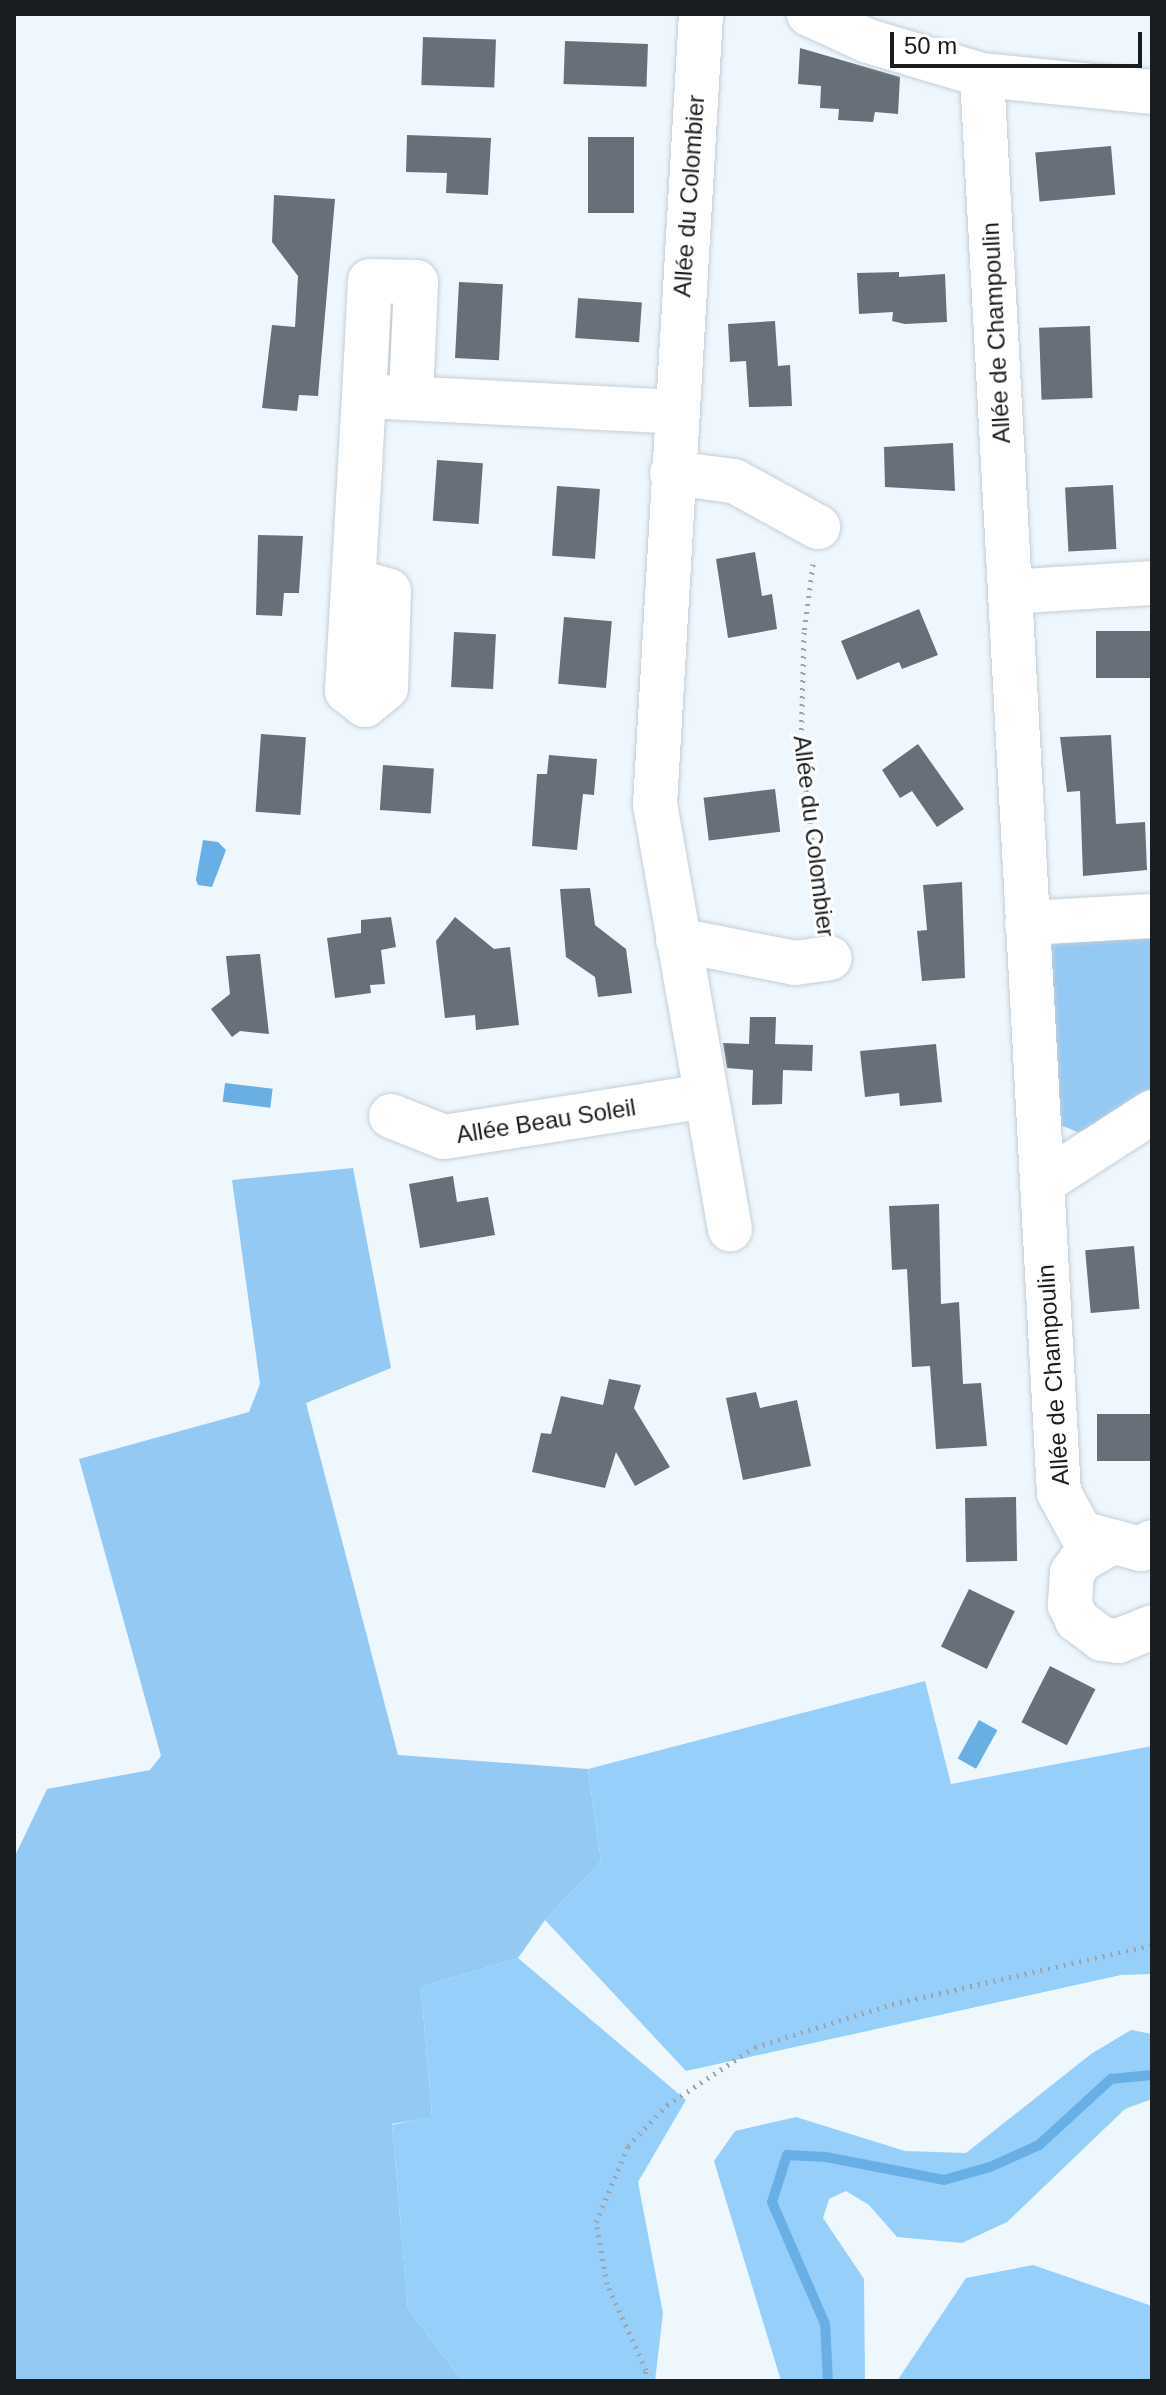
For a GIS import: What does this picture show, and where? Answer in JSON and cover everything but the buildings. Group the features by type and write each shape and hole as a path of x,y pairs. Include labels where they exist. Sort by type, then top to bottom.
{"street":[{"name":"Allée du Colombier","path":"701,14 655,804 730,1229"},
{"path":"809,14 868,41 982,75 1152,92"},
{"name":"Allée de Champoulin","path":"982,75 1059,1493 1081,1533 1139,1548"},
{"path":"355,581 370,281 416,282 411,397"},
{"path":"364,396 676,412"},
{"path":"672,473 734,481 818,527"},
{"path":"1010,592 1152,583"},
{"path":"1027,923 1152,916"},
{"name":"Allée du Colombier","path":"678,940 795,963 830,958"},
{"name":"Allée Beau Soleil","path":"391,1116 444,1137 705,1096"},
{"path":"1042,1183 1152,1112"},
{"path":"1139,1548 1081,1560 1072,1573 1070,1605 1077,1620 1102,1639 1118,1641 1152,1627"}],"path":[{"name":"Allée du Colombier","path":"818,527 804,632 800,736 830,958"},
{"path":"643,2381 646,2370 607,2284 596,2222 628,2146 667,2105 755,2047 892,2004 1152,1945"}],"shaded area":[{"path":"203,840 218,842 226,850 212,887 198,885 196,880"},
{"path":"1152,934 1152,1096 1087,1136 1058,1124 1050,938"},
{"path":"225,1083 273,1089 270,1108 223,1102"},
{"path":"353,1168 391,1368 306,1403 398,1755 588,1769 601,1861 545,1920 518,1958 421,1987 432,2117 392,2124 408,2309 463,2381 14,2381 14,1858 47,1789 150,1770 161,1756 79,1459 249,1412 260,1384 232,1180"},
{"path":"925,1681 951,1784 1152,1746 1152,1974 1121,1975 686,2071 545,1920 601,1861 588,1769"},
{"path":"979,1720 997,1730 976,1769 958,1758"},
{"path":"518,1958 686,2100 638,2182 663,2313 655,2381 463,2381 408,2309 392,2125 432,2116 421,1987"},
{"path":"1131,2030 1152,2034 1152,2099 1125,2109 1007,2222 962,2243 897,2237 869,2205 846,2191 829,2199 823,2218 864,2279 865,2381 781,2381 714,2161 735,2131 796,2117 905,2151 966,2153 1091,2054"},
{"path":"1033,2265 1152,2306 1152,2381 897,2381 966,2278"}],"waterway":[{"path":"828,2381 825,2324 772,2202 787,2155 826,2157 944,2180 990,2167 1039,2145 1111,2079 1152,2075"}]}
